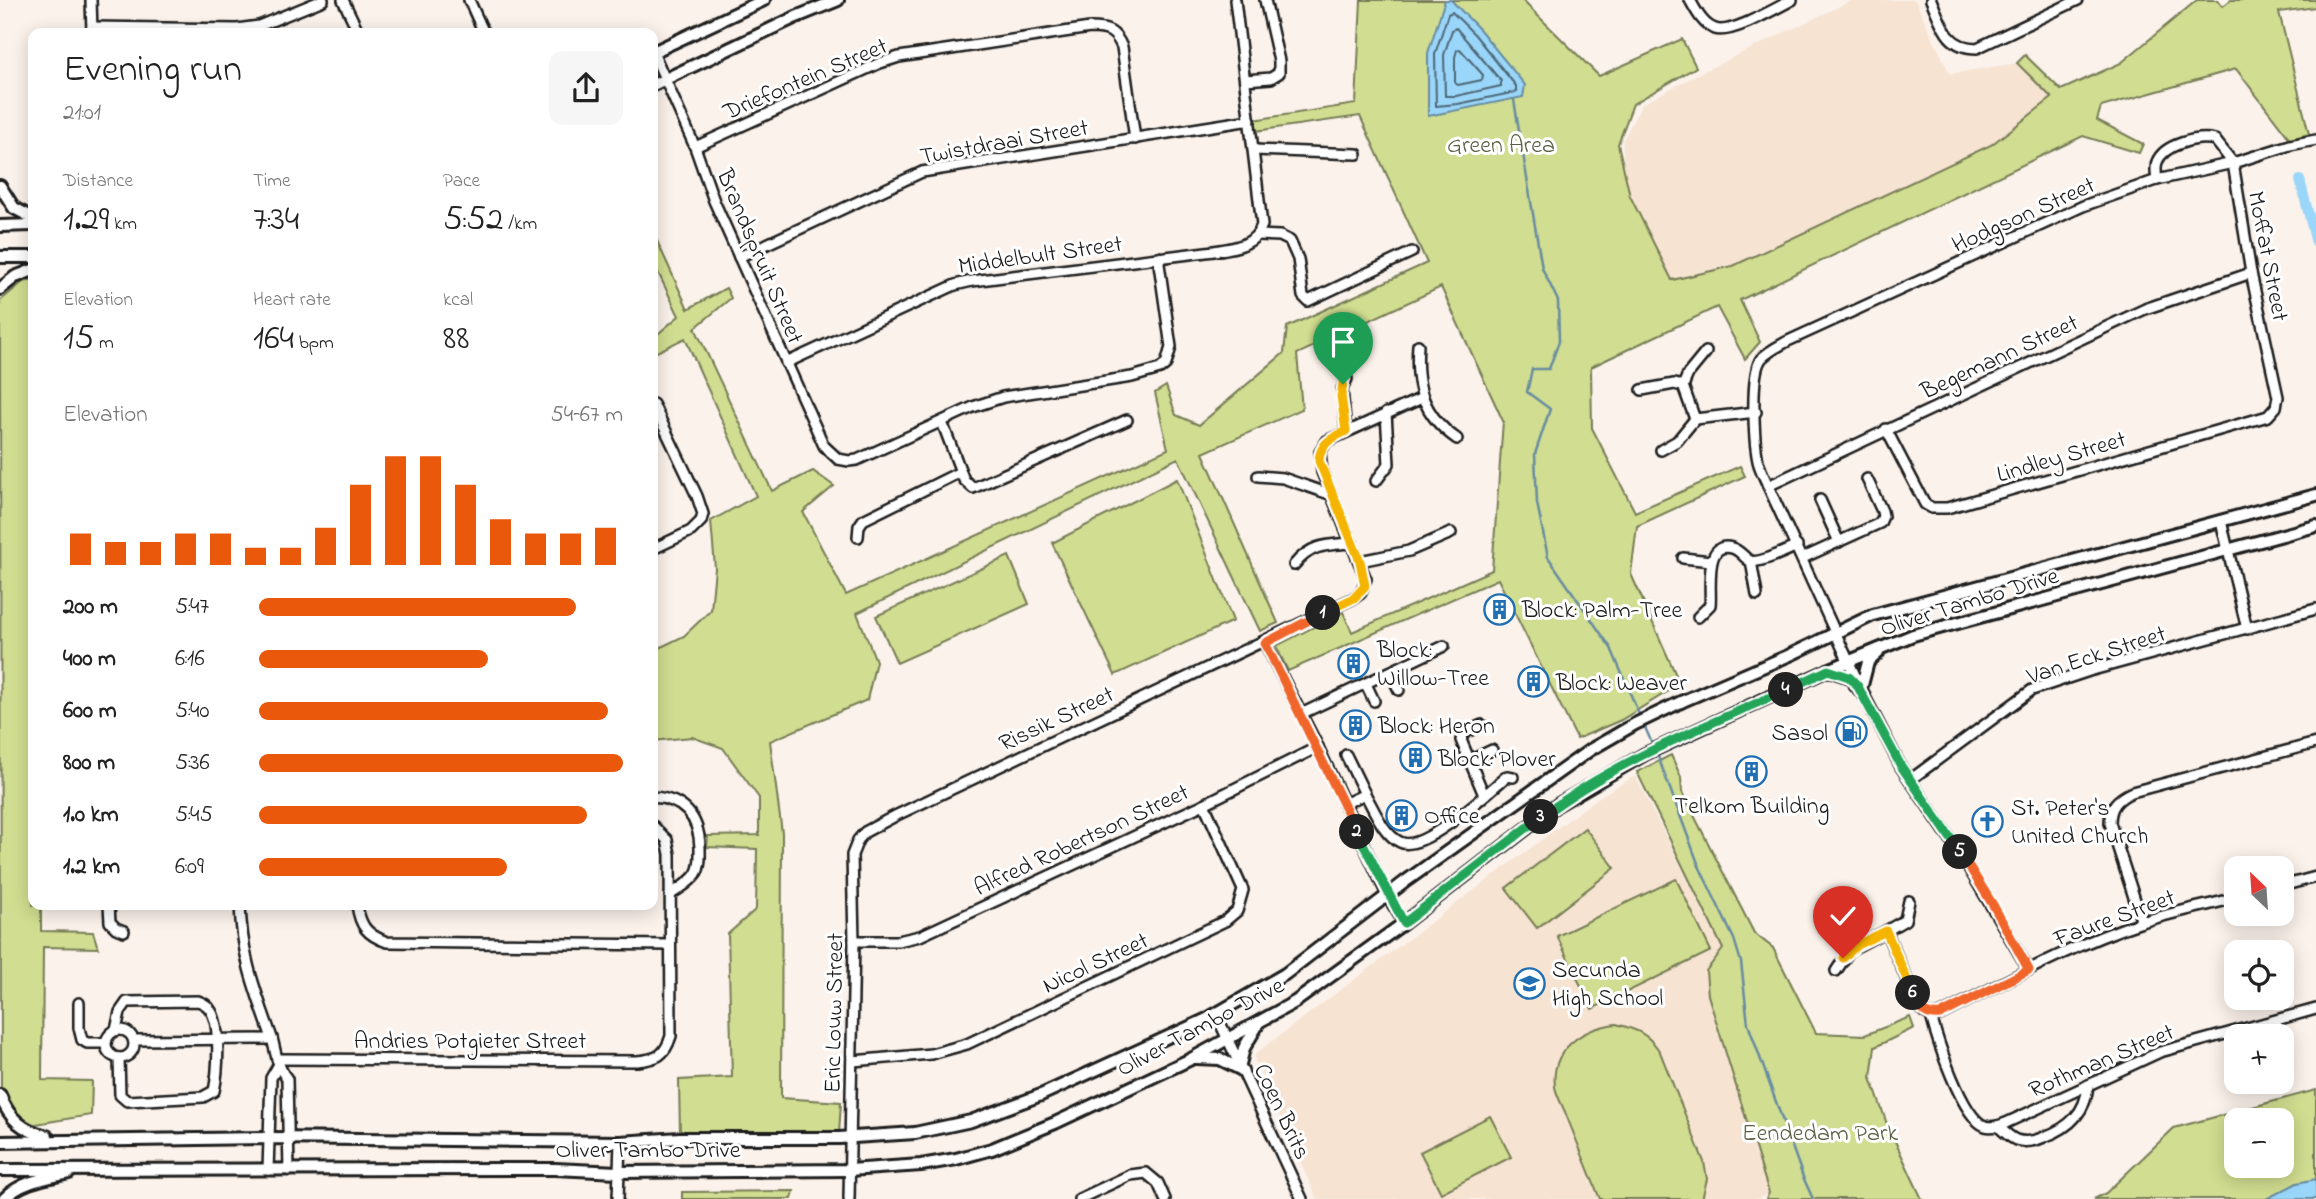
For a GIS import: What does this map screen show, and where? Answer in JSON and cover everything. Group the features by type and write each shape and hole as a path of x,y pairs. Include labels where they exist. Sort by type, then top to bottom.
{"street":[{"path":"91,0 92,28"},
{"path":"196,28 248,27 272,22 323,0"},
{"path":"343,0 357,28"},
{"path":"469,0 482,28"},
{"path":"658,50 764,0"},
{"path":"658,83 838,0"},
{"path":"1235,0 1262,225 1259,235 1280,236 1290,241 1298,259 1303,296 1308,301 1412,252"},
{"path":"1245,80 1271,78 1279,73 1279,61 1265,0"},
{"path":"1690,0 1699,16 1713,29 1722,31 1792,0"},
{"path":"1931,0 1951,40 1963,48 1977,48 1995,41 2078,0"},
{"name":"Driefontein Street","path":"695,147 880,63 899,57 1090,29 1111,30 1122,47 1135,139"},
{"name":"Brandspruit Street","path":"658,62 738,257 824,446 838,459 849,461 875,453 942,422"},
{"name":"Twistdraai Street","path":"738,257 922,172 1250,120"},
{"path":"2157,180 2156,163 2164,152 2200,139 2215,140 2233,163"},
{"name":"Hodgson Street","path":"1756,411 1756,379 1760,361 1788,341 2059,217 2157,180 2316,140"},
{"path":"1254,150 1357,154"},
{"name":"Moffat Street","path":"2233,163 2251,273 2278,397"},
{"path":"0,186 14,208 28,215"},
{"path":"0,226 28,225"},
{"name":"Middelbult Street","path":"786,363 955,285 1234,248 1247,244 1259,235"},
{"path":"0,257 28,257"},
{"path":"1127,420 973,488 960,472 942,422 973,407 1003,397 1132,377 1160,369 1166,364 1171,347 1158,257"},
{"path":"0,289 15,277 28,272"},
{"name":"Begemann Street","path":"1768,486 2145,309 2251,273"},
{"path":"1418,345 1417,379 1422,398 1437,422 1457,439"},
{"path":"1695,419 1683,386 1688,374 1706,352"},
{"path":"1346,431 1341,396 1343,384 1347,379"},
{"path":"1642,390 1674,384 1683,386"},
{"name":"Lindley Street","path":"1886,429 1925,504 1932,508 1947,508 2253,422 2268,416 2276,407 2278,397"},
{"path":"1422,398 1327,440 1320,452 1319,461 1360,561 1409,551 1451,533"},
{"path":"1661,450 1677,441 1695,419 1756,411 1759,464 1863,692 1910,780 1968,865 2029,970"},
{"path":"1376,481 1389,464 1386,413"},
{"path":"658,422 702,506 701,521 691,531 658,547"},
{"path":"858,537 859,526 863,520 960,472"},
{"path":"1258,476 1283,478 1332,495"},
{"path":"1803,558 1877,525 1883,519 1867,479"},
{"name":"Oliver Tambo Drive","path":"0,1142 270,1138 620,1142 680,1138 850,1138 915,1133 971,1121 1007,1109 1216,1014 1285,974 1406,881 1590,750 1650,717 1873,615 1926,598 2316,495"},
{"path":"1820,500 1839,542"},
{"path":"2221,521 2247,629"},
{"name":"Oliver Tambo Drive","path":"0,1170 849,1170 920,1165 992,1149 1055,1123 1191,1059 1295,1002 1404,923 1557,805 1664,745 1828,670 1913,635 2316,526"},
{"path":"1294,565 1304,553 1312,549 1352,543"},
{"path":"1698,617 1710,605 1711,561 1724,548 1731,548 1751,561 1797,546"},
{"path":"1683,558 1711,561"},
{"name":"Rissik Street","path":"866,832 1354,598 1365,586 1360,561"},
{"path":"1751,561 1757,595"},
{"name":"Van Eck Street","path":"1910,780 2032,690 2088,671 2316,609"},
{"path":"1265,643 1318,747 1388,897 1404,923"},
{"path":"1863,692 1868,662 1892,643"},
{"path":"1301,714 1444,646"},
{"path":"1828,670 1849,677 1863,692"},
{"path":"1390,672 1399,690"},
{"path":"1366,684 1374,701"},
{"path":"1482,725 1466,731 1462,736 1462,745 1484,795"},
{"path":"2142,922 2110,823 2110,815 2116,801 2132,792 2316,743"},
{"name":"Alfred Robertson Street","path":"854,941 898,941 920,936 1204,804 1318,747"},
{"path":"1469,761 1492,750"},
{"path":"1346,755 1389,834 1402,844 1412,845 1447,825 1507,776 1513,777"},
{"path":"1344,804 1365,794"},
{"path":"658,798 669,799 687,809 697,826 700,863 694,877 670,895"},
{"name":"Nicol Street","path":"853,1061 931,1054 967,1044 1225,921 1237,911 1243,890 1204,804"},
{"path":"358,910 364,929 387,942 670,946 670,854 667,840 658,830"},
{"name":"Eric Louw Street","path":"849,1199 853,1061 852,855 858,839 866,832"},
{"path":"2294,883 2316,877"},
{"path":"1836,971 1850,950 1905,920 1909,901"},
{"name":"Faure Street","path":"1931,1016 1940,1015 2029,970 2142,922 2224,901"},
{"path":"109,910 110,922 124,931"},
{"path":"240,910 245,961 278,1063 287,1079 289,1170"},
{"path":"1886,931 1917,1003 1931,1016"},
{"name":"Andries Potgieter Street","path":"278,1063 650,1059 660,1055 668,1047 671,1036 670,946"},
{"path":"116,1030 120,1012 127,1002 198,1001 211,1009 215,1018 217,1039 214,1091 203,1097 127,1101 120,1095 119,1058"},
{"path":"79,1003 82,1040 86,1043 105,1043"},
{"name":"Rothman Street","path":"1931,1016 1939,1046 1970,1112 1977,1122 1984,1126 1998,1126 2160,1052 2316,1009"},
{"name":"Coen Brits","path":"1216,1014 1302,1199"},
{"path":"1191,1059 1220,1059 1241,1067 1253,1029 1265,1020"},
{"path":"119,1058 108,1052 105,1043 108,1035 116,1030 125,1030 134,1040 272,1039"},
{"path":"119,1058 131,1053 134,1040"},
{"path":"268,1170 271,1078 278,1063"},
{"path":"1998,1126 2009,1137 2024,1142 2055,1133 2067,1127 2080,1112 2087,1099 2088,1085"},
{"path":"0,1095 4,1107 20,1126 32,1133 65,1140"},
{"path":"618,1199 620,1142"},
{"path":"4,1199 18,1188 34,1181 89,1168"},
{"path":"1079,1199 1130,1175 1146,1173 1158,1183 1165,1199"}],"shaded area":[{"path":"1853,0 1915,0 1950,74 2017,63 2052,98 1991,145 1733,266 1672,280 1630,196 1623,164 1623,140 1642,104 1700,73"},
{"name":"Secunda High School","path":"1635,776 1723,949 1706,971 1708,995 1769,1193 1757,1199 1317,1199 1255,1061 1255,1054 1599,797"}],"green space":[{"name":"Green Area","path":"1361,0 1522,0 1599,76 1682,39 1696,67 1633,104 1618,144 1630,196 1672,280 1733,266 1991,145 2052,98 2017,63 2025,55 2061,90 2121,63 2197,0 2218,0 2223,6 2231,0 2316,0 2316,7 2279,12 2309,134 2290,139 2236,69 2101,107 2097,120 2143,144 2139,153 2083,136 1740,300 1760,342 1745,359 1717,307 1591,367 1592,428 1635,512 1740,466 1745,476 1637,526 1631,574 1680,684 1621,720 1577,739 1498,579 1288,671 1276,646 1343,612 1352,632 1492,570 1503,421 1441,287 1297,354 1302,409 1203,453 1278,623 1260,631 1178,458 857,613 876,661 867,700 770,741 782,833 781,1098 841,1102 839,1134 680,1134 679,1080 732,1077 728,934 756,909 757,849 707,847 708,836 759,835 759,798 723,748 692,737 658,740 658,649 684,636 711,610 715,568 711,521 756,496 685,338 658,352 658,334 679,316 658,272 658,243 688,309 726,288 731,298 695,328 772,491 813,471 834,486 803,512 846,595 1168,449 1155,393 1166,386 1176,415 1199,425 1284,353 1287,327 1427,263 1360,116 1255,131 1253,120 1356,104"},
{"path":"28,281 28,910 41,910 41,931 93,932 98,948 43,947 42,1080 92,1081 91,1115 30,1125 15,1114 1,1089 0,301"},
{"path":"1177,479 1233,621 1115,675 1052,543"},
{"path":"1009,556 1029,604 897,663 876,616"},
{"name":"Eendedam Park","path":"1671,755 1681,777 1682,792 1754,933 1773,948 1816,1033 1865,1035 1910,1017 1914,1028 1875,1047 1871,1078 1887,1124 1922,1199 1766,1199 1769,1193 1708,995 1706,971 1723,949 1637,772"},
{"path":"1585,828 1615,868 1537,928 1506,888"},
{"path":"1676,879 1711,951 1592,1009 1557,936"},
{"path":"1616,1024 1641,1033 1660,1052 1704,1162 1707,1179 1702,1199 1600,1199 1557,1095 1555,1074 1563,1051 1571,1043 1592,1030"},
{"path":"2316,1090 2316,1199 2094,1199 2106,1193 2174,1128 2224,1115 2224,1178 2294,1178 2294,1108 2249,1108"},
{"path":"1490,1116 1511,1157 1441,1193 1420,1152"},
{"path":"794,1191 792,1199 682,1199 682,1192"}],"water":[{"path":"1445,0 1451,0 1480,30 1525,85 1523,97 1428,116 1428,53"},
{"path":"2316,1179 2316,1199 2266,1199 2297,1183"}],"waterway":[{"path":"1514,100 1542,268 1558,301 1559,341 1549,369 1532,369 1527,392 1550,409 1535,454 1537,503 1548,557 1611,648 1641,719"},
{"path":"2300,180 2316,243"},
{"path":"1644,725 1654,748"},
{"path":"1657,754 1699,866 1734,939 1741,962 1748,1024 1813,1199"}],"place":[{"name":"Block: Palm-Tree","path":"1499,609"},
{"name":"Block: Willow-Tree","path":"1354,663"},
{"name":"Block: Weaver","path":"1533,682"},
{"name":"Block: Heron","path":"1355,725"},
{"name":"Sasol","path":"1851,732"},
{"name":"Block: Plover","path":"1415,758"},
{"name":"Telkom Building","path":"1752,771"},
{"name":"Office","path":"1401,815"},
{"name":"St. Peter's United Church","path":"1988,821"},
{"name":"Secunda High School","path":"1529,983"}],"route":[{"path":"1343,384 1341,396 1346,431 1327,440 1322,446 1319,461 1360,561 1366,579 1365,586 1354,598 1265,643 1318,747 1388,897 1404,923 1576,793 1645,754 1828,670 1849,677 1864,695 1901,766 1993,905 2029,970 1940,1015 1931,1016 1917,1003 1886,931 1857,945 1843,958"}]}
